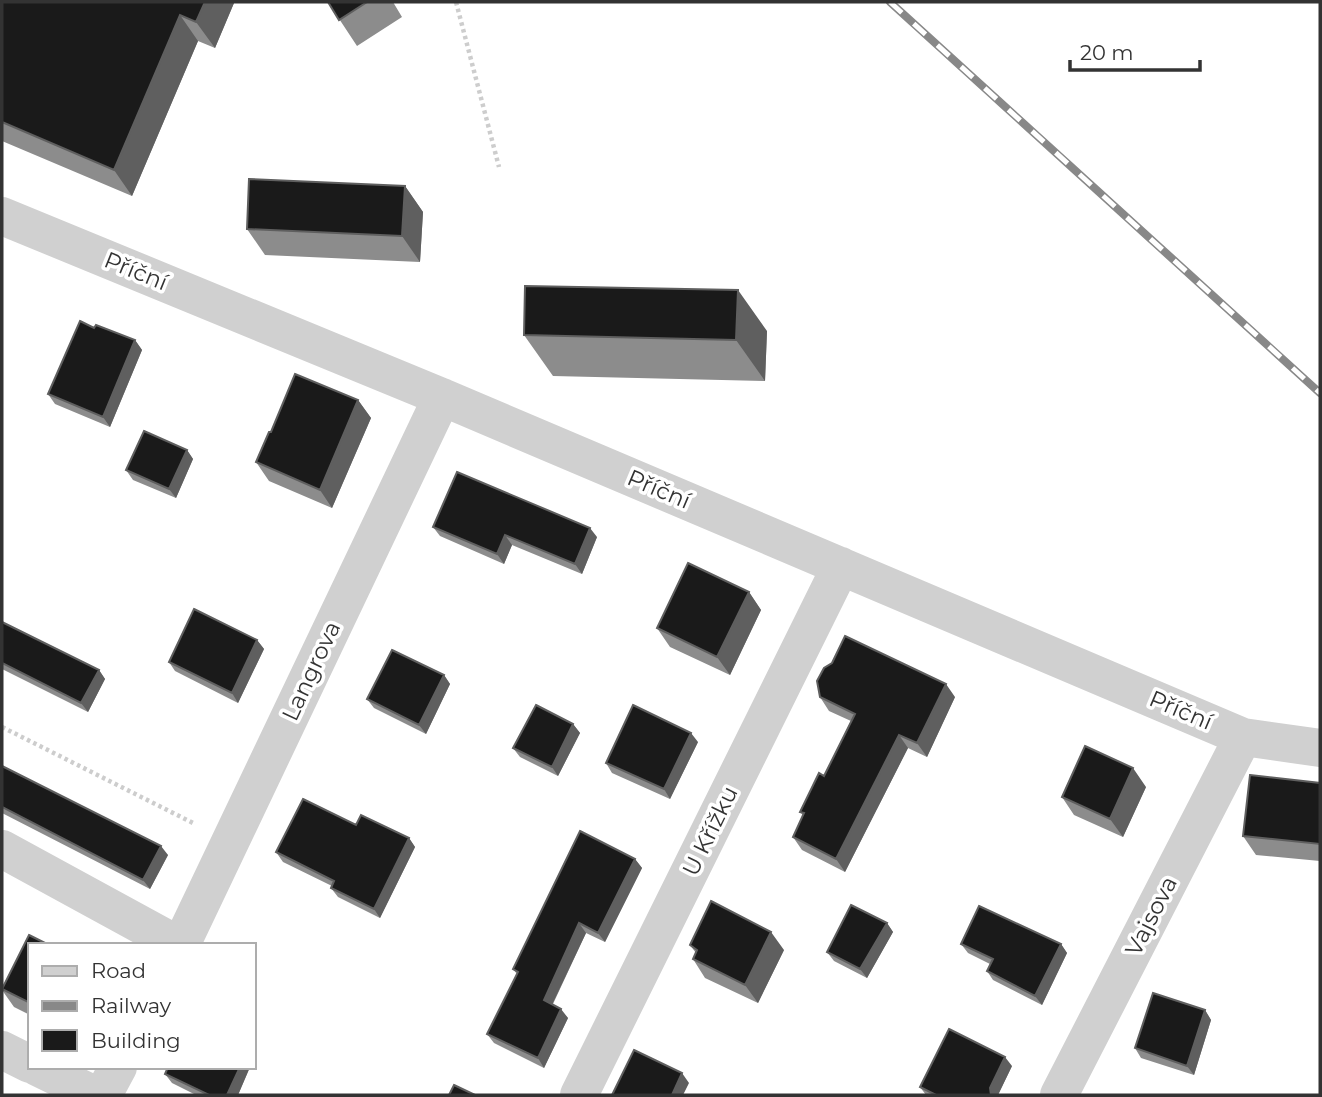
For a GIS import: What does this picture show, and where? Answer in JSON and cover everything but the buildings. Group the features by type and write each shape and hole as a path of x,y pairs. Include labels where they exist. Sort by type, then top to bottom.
{"street":[{"name":"Příční","path":"2,216 442,397 1243,737 1320,748"},
{"name":"Langrova","path":"180,943 442,397"},
{"name":"U Křížku","path":"579,1095 841,566"},
{"name":"Vajsova","path":"1070,1093 1243,737"},
{"path":"2,849 175,943"},
{"path":"2,1051 28,1063"},
{"path":"41,1069 95,1095"},
{"path":"103,1095 116,1069"}],"path":[{"path":"456,2 499,167"},
{"path":"2,727 230,841"}],"railway":[{"path":"890,2 1320,393"}]}
